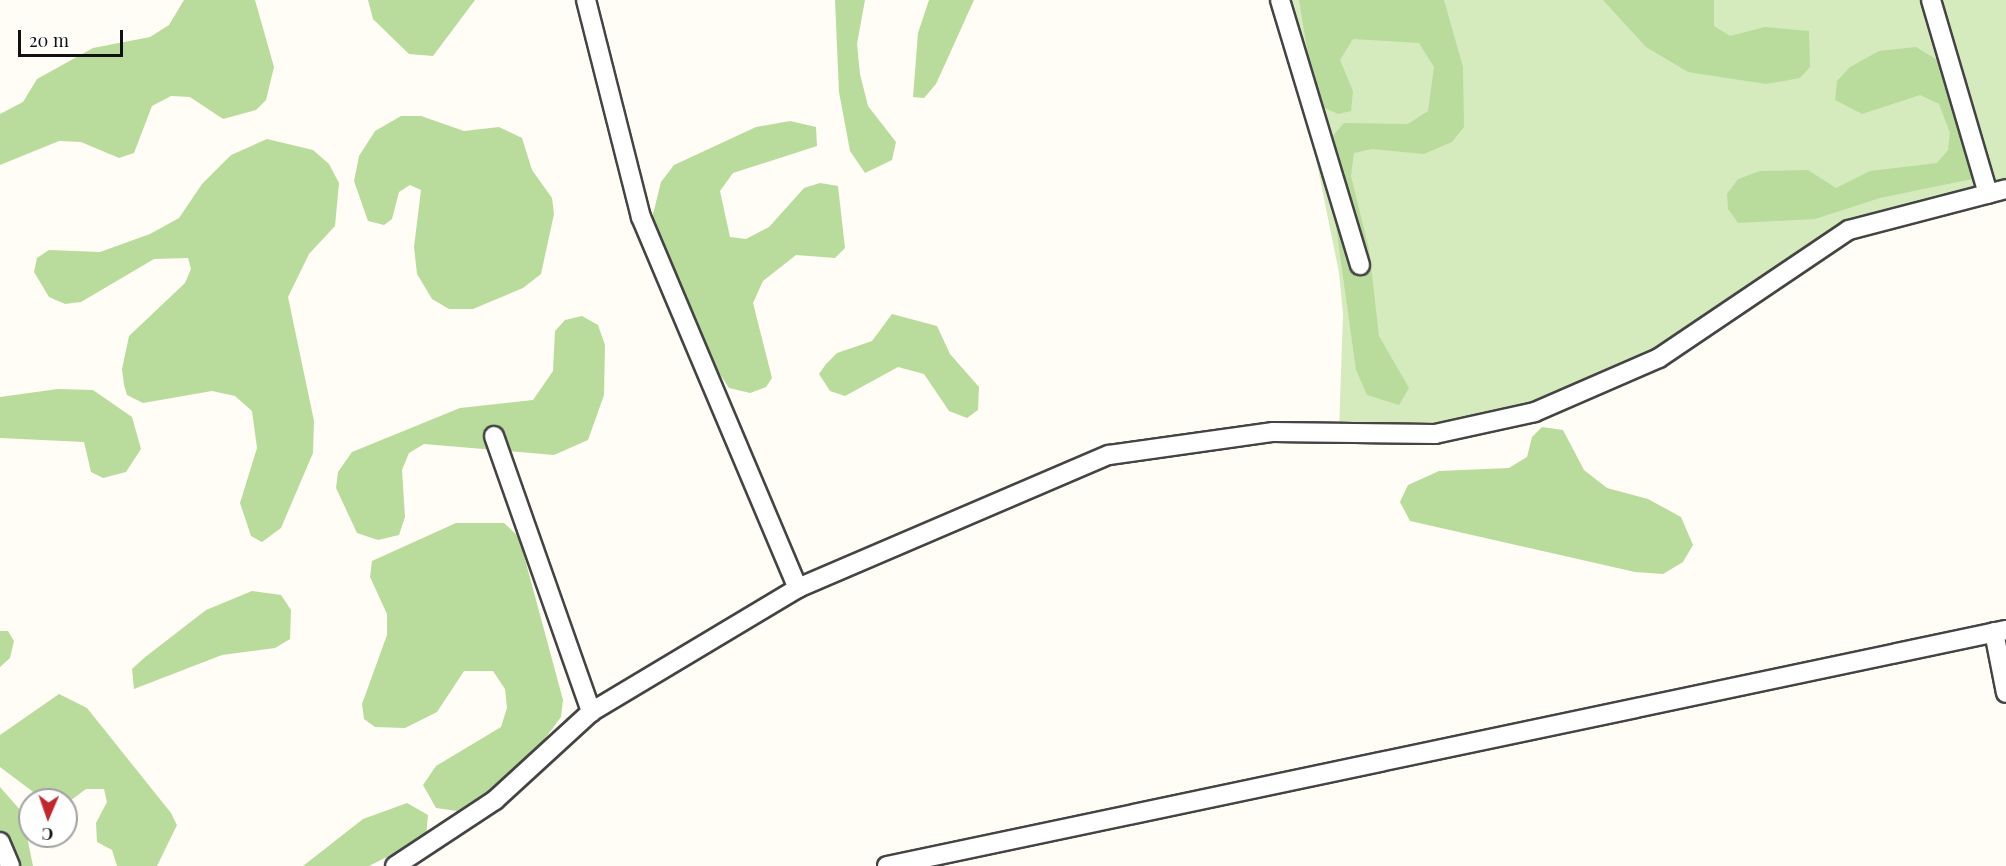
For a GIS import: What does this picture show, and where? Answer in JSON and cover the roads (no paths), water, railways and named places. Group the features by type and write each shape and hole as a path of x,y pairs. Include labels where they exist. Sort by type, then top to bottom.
{"lane":[{"path":"586,0 641,217 798,588"},
{"path":"1280,0 1360,265"},
{"path":"1931,0 1988,194"},
{"path":"395,866 495,800 591,712 798,588 1109,455 1273,432 1435,434 1535,412 1659,358 1849,230 2006,189"},
{"path":"494,436 591,712"},
{"path":"887,866 2000,631 2006,693"},
{"path":"0,842 10,866"}]}
